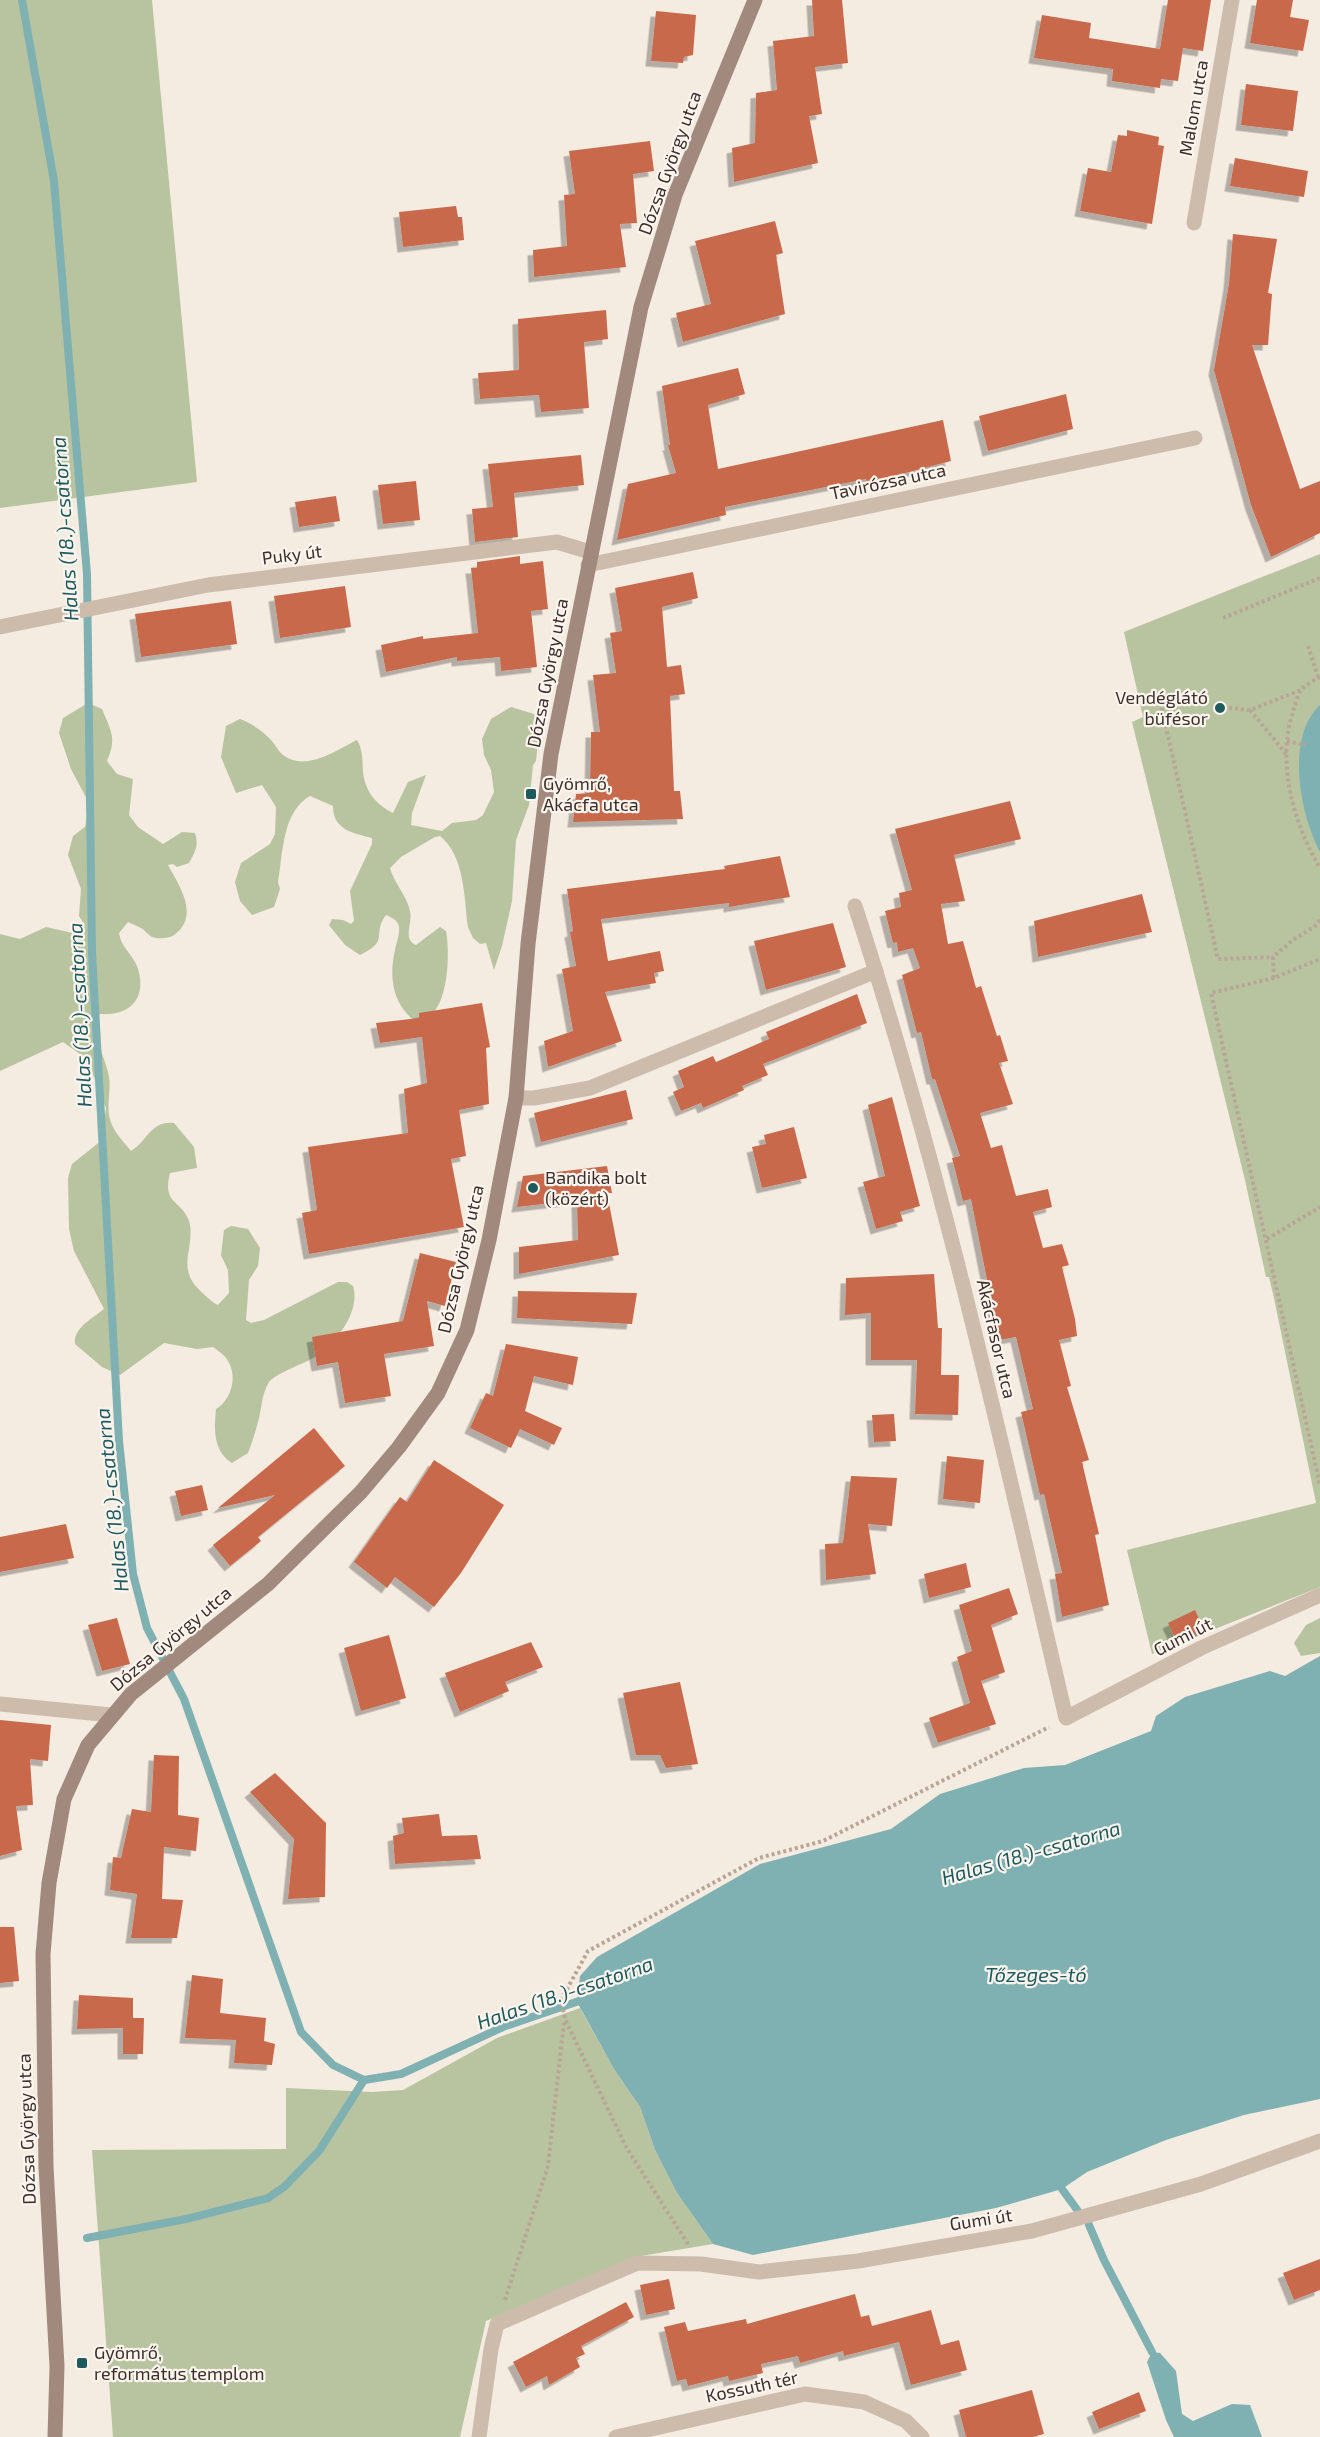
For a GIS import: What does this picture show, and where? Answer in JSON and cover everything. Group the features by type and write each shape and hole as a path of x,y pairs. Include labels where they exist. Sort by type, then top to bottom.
{"main road":[{"name":"Dózsa György utca","path":"55,2437 57,2366 46,2167 43,1954 49,1883 64,1799 88,1745 130,1694 268,1584 314,1542 361,1492 438,1393 467,1330 489,1240 516,1098 528,944 551,754 641,307 675,195 755,0"}],"street":[{"name":"Malom utca","path":"1194,223 1232,0"},
{"name":"Tavirózsa utca","path":"589,558 1195,438"},
{"name":"Puky út","path":"0,627 208,585 557,542 589,558"},
{"name":"Akácfasor utca","path":"855,906 876,971 962,1279 1066,1718"},
{"path":"516,1098 534,1098 590,1088 876,971"},
{"name":"Gumi út","path":"1066,1718 1201,1648 1320,1595"},
{"path":"0,1704 111,1715"},
{"name":"Gumi út","path":"497,2324 637,2263 701,2264 759,2272 858,2261 1032,2231 1201,2184 1320,2141"},
{"path":"479,2437 491,2349 497,2324"},
{"name":"Kossuth tér","path":"616,2437 805,2394 864,2402 906,2421 922,2437"}],"path":[{"path":"1223,618 1320,578"},
{"path":"1228,708 1250,710 1302,689 1319,677 1308,646"},
{"path":"1302,689 1291,718 1287,755 1292,800 1297,818 1309,851 1320,868"},
{"path":"1159,696 1218,959 1273,957 1320,920"},
{"path":"1250,710 1287,755"},
{"path":"1287,741 1306,745"},
{"path":"1273,957 1274,978"},
{"path":"1320,958 1274,978 1211,993 1320,1485"},
{"path":"1267,1239 1320,1207"},
{"path":"701,2264 626,2147 565,2019 561,2000 588,1951 759,1858 823,1841 1066,1718"},
{"path":"497,2324 548,2166 565,2019"}],"green space":[{"path":"0,0 152,0 197,482 0,508"},
{"path":"1320,554 1320,1587 1152,1654 1127,1550 1316,1503 1274,1298 1269,1277 1266,1277 1245,1180 1132,722 1143,717 1124,632"},
{"path":"88,703 102,709 110,729 112,746 107,761 117,774 133,779 129,815 138,827 163,844 182,832 195,833 197,842 189,863 177,867 173,864 168,865 185,901 186,919 182,927 172,936 157,938 128,922 119,933 137,966 140,987 134,1002 128,1008 111,1014 100,1014 97,1021 97,1037 109,1077 109,1110 112,1125 131,1151 154,1128 166,1123 174,1123 194,1147 197,1168 170,1173 168,1191 186,1214 190,1224 189,1274 196,1286 214,1303 218,1305 229,1293 228,1270 221,1255 224,1230 231,1226 248,1229 260,1248 258,1266 249,1280 246,1320 251,1323 264,1320 338,1282 347,1282 353,1286 353,1306 344,1327 330,1345 321,1352 269,1382 264,1392 258,1422 248,1453 232,1463 221,1452 215,1432 216,1409 226,1400 233,1381 231,1367 227,1359 213,1347 197,1349 164,1343 120,1375 102,1367 75,1344 80,1328 104,1309 74,1251 69,1229 68,1178 72,1164 102,1140 106,1108 90,1067 80,1054 63,1042 0,1071 0,934 20,939 46,927 77,934 83,931 84,924 79,916 81,889 68,855 73,836 85,827 90,805 71,769 59,733 63,718"},
{"path":"511,707 534,714 539,730 529,805 516,840 512,901 494,970 486,943 480,944 473,938 468,927 459,866 448,844 440,836 435,837 401,857 390,868 408,905 411,916 409,935 412,942 416,945 440,927 446,931 448,952 446,979 439,1003 434,1012 426,1018 412,1019 396,996 392,979 399,930 396,921 386,915 380,928 378,941 360,955 345,945 329,925 332,919 343,920 351,924 354,921 350,891 372,844 372,838 345,829 336,820 333,806 310,796 294,812 285,834 278,882 280,889 274,907 252,915 240,901 235,882 241,863 270,844 275,834 276,807 262,785 236,793 221,757 226,726 240,719 264,733 283,755 292,760 301,761 320,758 357,740 361,751 365,782 376,801 393,813 408,782 426,775 412,813 411,825 442,831 452,823 476,820 483,815 494,792 491,770 484,755 482,739 491,719"},
{"path":"1320,1618 1320,1653 1301,1656 1294,1643 1306,1625"},
{"path":"580,2008 614,2069 640,2107 655,2150 677,2193 713,2244 635,2257 486,2321 460,2437 113,2437 92,2150 286,2149 286,2088 372,2092 403,2090 497,2038"}],"water":[{"path":"1320,705 1320,852 1302,798 1299,756 1302,736 1309,719"},
{"name":"Tőzeges-tó","path":"1320,1656 1320,2099 1244,2115 1166,2140 1087,2172 1062,2189 996,2208 753,2255 713,2244 677,2193 655,2150 640,2107 614,2069 577,2002 580,1976 597,1957 760,1864 891,1829 940,1794 1024,1768 1065,1765 1151,1731 1156,1716 1185,1697 1270,1671 1285,1676"},
{"path":"1152,2352 1160,2353 1176,2371 1182,2414 1193,2421 1232,2404 1250,2405 1262,2437 1174,2437 1147,2362"}],"building":[{"path":"812,0 842,0 848,63 815,67 822,114 809,116 818,163 734,182 732,148 755,143 756,93 777,90 773,41 814,36"},
{"path":"1168,0 1211,0 1203,51 1183,48 1178,81 1161,79 1160,88 1112,81 1113,69 1034,58 1042,15 1091,23 1089,38 1160,49"},
{"path":"1257,0 1293,0 1290,17 1309,20 1303,51 1250,43"},
{"path":"656,11 696,15 693,55 684,57 683,63 651,61"},
{"path":"1246,84 1298,91 1293,131 1241,125"},
{"path":"1127,130 1159,137 1158,145 1164,146 1152,224 1080,211 1088,168 1111,172 1118,135 1127,136"},
{"path":"650,141 654,171 633,174 637,223 620,224 626,267 534,277 533,250 567,246 564,195 575,194 569,151"},
{"path":"1235,158 1308,171 1304,197 1230,186"},
{"path":"456,206 458,217 462,217 464,240 403,247 399,212"},
{"path":"775,221 783,253 776,255 785,314 683,342 676,313 711,304 695,241"},
{"path":"1233,234 1277,239 1268,293 1272,294 1268,345 1252,345 1300,489 1320,481 1320,533 1271,557 1251,505 1214,370 1229,284"},
{"path":"606,310 608,339 584,342 589,408 541,412 539,395 480,399 478,373 519,370 518,319"},
{"path":"738,368 745,394 708,405 718,469 943,420 951,461 867,483 866,479 725,507 726,515 617,540 628,484 676,473 668,445 670,445 662,386"},
{"path":"1066,394 1073,429 988,451 979,416"},
{"path":"581,455 584,485 514,493 518,537 475,542 472,509 493,507 488,464"},
{"path":"416,481 420,520 383,524 378,485"},
{"path":"336,496 340,521 299,527 295,502"},
{"path":"520,556 520,564 543,561 548,609 531,611 537,667 501,671 500,657 457,661 457,657 386,672 381,645 423,636 423,639 478,633 471,568 477,568 477,562"},
{"path":"693,572 698,598 662,607 667,667 681,665 685,694 670,696 674,791 680,791 683,819 573,822 576,794 590,793 591,732 600,732 593,675 616,673 610,633 622,631 615,588"},
{"path":"345,586 351,627 280,638 274,596"},
{"path":"231,601 237,644 141,657 135,614"},
{"path":"1010,801 1021,839 954,855 965,901 941,904 948,944 963,941 976,988 981,986 997,1036 1000,1035 1008,1061 999,1063 1013,1104 980,1113 991,1148 1002,1145 1016,1196 1048,1189 1052,1207 1033,1212 1043,1248 1062,1244 1069,1265 1062,1267 1077,1336 1059,1340 1071,1386 1067,1387 1089,1460 1082,1462 1099,1534 1095,1535 1109,1605 1062,1617 1055,1574 1062,1573 1044,1494 1040,1495 1021,1412 1033,1409 1016,1337 999,1340 971,1199 963,1201 952,1158 960,1156 935,1079 932,1079 921,1032 917,1033 902,975 920,968 913,948 898,952 897,942 893,943 885,911 901,907 899,893 912,890 895,829"},
{"path":"780,856 790,897 729,907 729,903 601,919 608,961 660,951 664,971 654,973 656,983 605,992 622,1041 548,1067 544,1041 573,1031 562,969 576,966 570,932 573,931 567,889 725,869 724,866"},
{"path":"1142,894 1152,932 1038,957 1034,921"},
{"path":"833,923 846,967 766,990 754,941"},
{"path":"857,994 867,1023 763,1064 768,1075 742,1086 744,1090 703,1108 701,1103 681,1111 673,1092 684,1087 678,1071 713,1056 716,1062 769,1039 766,1032"},
{"path":"482,1003 490,1047 486,1048 489,1104 459,1110 466,1156 451,1159 464,1227 309,1254 302,1213 317,1210 308,1147 408,1133 404,1089 427,1083 422,1037 380,1043 376,1023 419,1018 419,1013"},
{"path":"626,1090 633,1119 541,1142 534,1113"},
{"path":"892,1097 920,1206 900,1212 903,1221 876,1229 863,1182 885,1176 868,1105"},
{"path":"794,1127 807,1178 762,1188 752,1147 766,1144 764,1135"},
{"path":"607,1166 612,1193 607,1193 619,1255 519,1274 519,1247 578,1240 577,1200 517,1207 523,1176"},
{"path":"420,1253 456,1262 445,1306 427,1301 434,1346 384,1354 391,1396 345,1403 338,1362 317,1366 312,1337 403,1321"},
{"path":"934,1274 938,1328 942,1328 941,1375 959,1375 958,1415 915,1414 917,1360 871,1360 871,1313 845,1315 846,1278"},
{"path":"518,1291 637,1293 632,1324 517,1318"},
{"path":"506,1344 578,1357 573,1385 534,1376 525,1411 562,1428 554,1445 520,1429 511,1448 470,1428 486,1393 493,1396"},
{"path":"894,1414 896,1441 874,1442 872,1415"},
{"path":"314,1428 345,1466 258,1537 261,1541 230,1566 213,1545 275,1495 218,1508"},
{"path":"947,1456 984,1460 980,1503 943,1499"},
{"path":"434,1460 504,1505 461,1573 434,1607 395,1577 387,1588 354,1562 400,1497 407,1502"},
{"path":"851,1476 897,1478 892,1526 868,1524 876,1574 826,1580 825,1544 843,1543"},
{"path":"202,1485 208,1510 181,1516 175,1491"},
{"path":"66,1524 74,1558 0,1572 0,1537"},
{"path":"966,1563 971,1587 929,1598 924,1574"},
{"path":"1009,1588 1018,1614 991,1625 1005,1672 981,1681 996,1724 938,1743 929,1718 970,1703 957,1657 972,1651 959,1605"},
{"path":"1195,1610 1204,1630 1177,1642 1168,1623"},
{"path":"117,1618 130,1664 102,1671 88,1625"},
{"path":"389,1635 406,1698 361,1711 344,1648"},
{"path":"531,1642 543,1667 505,1682 509,1691 460,1712 445,1673"},
{"path":"680,1682 698,1764 666,1768 660,1755 636,1755 623,1693"},
{"path":"0,1720 51,1725 48,1761 30,1759 33,1805 16,1806 22,1850 0,1856"},
{"path":"154,1755 179,1756 178,1815 199,1818 196,1851 164,1847 162,1899 183,1900 177,1938 131,1938 137,1894 110,1890 113,1857 121,1858 132,1809 151,1812"},
{"path":"275,1773 326,1823 325,1897 288,1899 294,1839 250,1792"},
{"path":"439,1814 442,1836 477,1835 481,1859 395,1864 393,1836 404,1833 402,1818"},
{"path":"0,1927 14,1927 19,1981 0,1983"},
{"path":"192,1975 223,1979 220,2013 266,2018 264,2041 275,2044 272,2065 234,2063 236,2040 185,2038"},
{"path":"79,1995 133,1998 133,2018 144,2018 143,2054 123,2054 123,2028 77,2029"},
{"path":"1320,2259 1320,2290 1294,2300 1283,2273"},
{"path":"669,2279 675,2309 646,2315 640,2285"},
{"path":"855,2294 861,2317 869,2315 872,2326 931,2310 941,2345 959,2340 967,2370 911,2385 899,2342 844,2356 843,2351 800,2363 798,2356 761,2364 763,2373 729,2381 728,2376 688,2386 686,2379 677,2381 664,2327 685,2322 688,2331 746,2319 747,2324"},
{"path":"626,2302 634,2317 581,2346 585,2354 576,2358 580,2367 549,2385 547,2376 526,2387 513,2362"},
{"path":"1032,2390 1044,2434 1032,2437 966,2437 959,2410"},
{"path":"1139,2392 1146,2411 1099,2429 1092,2412"}],"waterway":[{"name":"Halas (18.)-csatorna","path":"22,0 54,181 87,574 92,953 119,1441 133,1574 147,1628 184,1699 301,2032 333,2065 364,2080 401,2074 503,2027 585,1999"},
{"path":"87,2238 186,2219 268,2198 284,2187 319,2151 364,2080"},
{"path":"1062,2189 1078,2211"},
{"path":"1089,2225 1104,2260 1152,2352"}],"place":[{"name":"Vendéglátó büfésor","path":"1220,708"},
{"name":"Gyömrő, Akácfa utca","path":"531,794"},
{"name":"Bandika bolt (közért)","path":"533,1188"},
{"name":"Gyömrő, református templom","path":"82,2363"}]}
